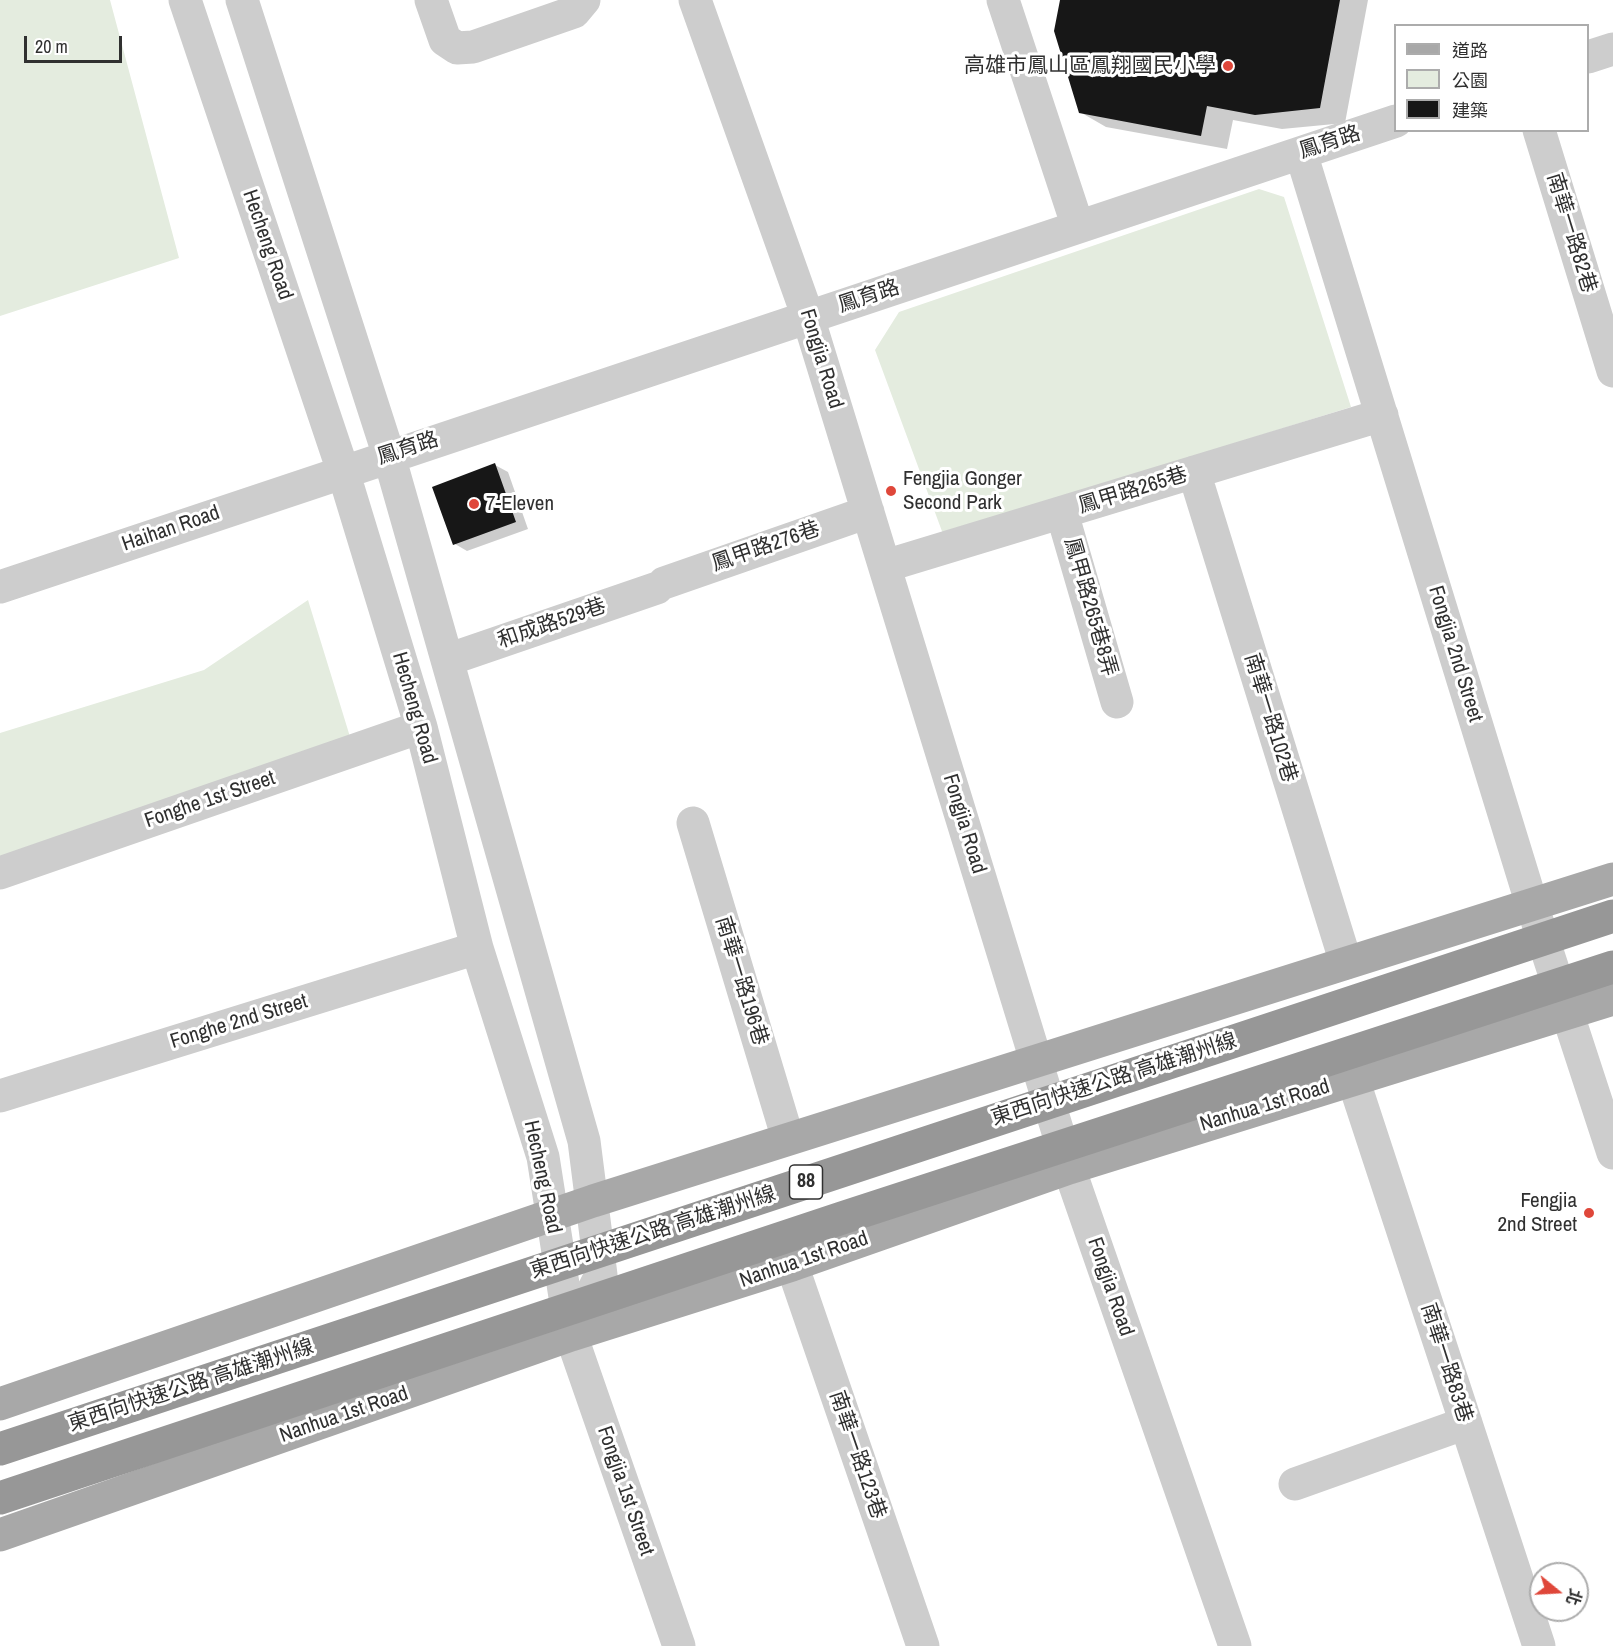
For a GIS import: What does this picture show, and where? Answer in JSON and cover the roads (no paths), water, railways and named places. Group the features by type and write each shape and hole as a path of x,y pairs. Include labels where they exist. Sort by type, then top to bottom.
{"highway":[{"name":"東西向快速公路 高雄潮州線","path":"0,1449 1613,916"},
{"name":"88","path":"0,1498 842,1218 1613,967"}],"main road":[{"path":"0,1404 593,1200 1613,879"},
{"name":"Nanhua 1st Road","path":"0,1535 571,1335 792,1265 1069,1168 1613,999"}],"street":[{"name":"Hecheng Road","path":"185,0 343,471 421,727 477,948 543,1157 571,1335"},
{"name":"Hecheng Road","path":"242,0 389,456 584,1142 601,1275 571,1335"},
{"path":"431,0 445,40 457,48 472,47 574,12 584,0"},
{"name":"Fongjia Road","path":"695,0 808,317 1069,1168 1235,1646"},
{"path":"1003,0 1078,227"},
{"path":"1589,56 1613,49"},
{"name":"鳳育路","path":"343,471 1394,121"},
{"name":"南華一路82巷","path":"1540,132 1607,328 1613,370"},
{"name":"Fongjia 2nd Street","path":"1301,153 1532,905 1613,1153"},
{"name":"鳳甲路265巷","path":"885,566 1382,415"},
{"name":"Haihan Road","path":"0,587 343,471"},
{"name":"南華一路102巷","path":"1194,472 1346,963"},
{"name":"鳳甲路276巷","path":"661,585 868,512"},
{"name":"鳳甲路265巷8弄","path":"1062,513 1117,702"},
{"name":"和成路529巷","path":"447,660 661,585"},
{"name":"Fonghe 1st Street","path":"0,873 421,727"},
{"name":"南華一路196巷","path":"693,823 788,1138"},
{"name":"Fonghe 2nd Street","path":"0,1096 477,948"},
{"name":"南華一路83巷","path":"1353,1079 1539,1646"},
{"name":"南華一路123巷","path":"792,1265 923,1646"},
{"name":"Fongjia 1st Street","path":"571,1335 679,1646"},
{"path":"1295,1484 1466,1423"}],"place":[{"name":"高雄市鳳山區鳳翔國民小學","path":"1228,66"},
{"name":"Fengjia Gonger Second Park","path":"891,491"},
{"name":"7-Eleven","path":"474,504"},
{"name":"Fengjia 2nd Street","path":"1589,1213"}]}
